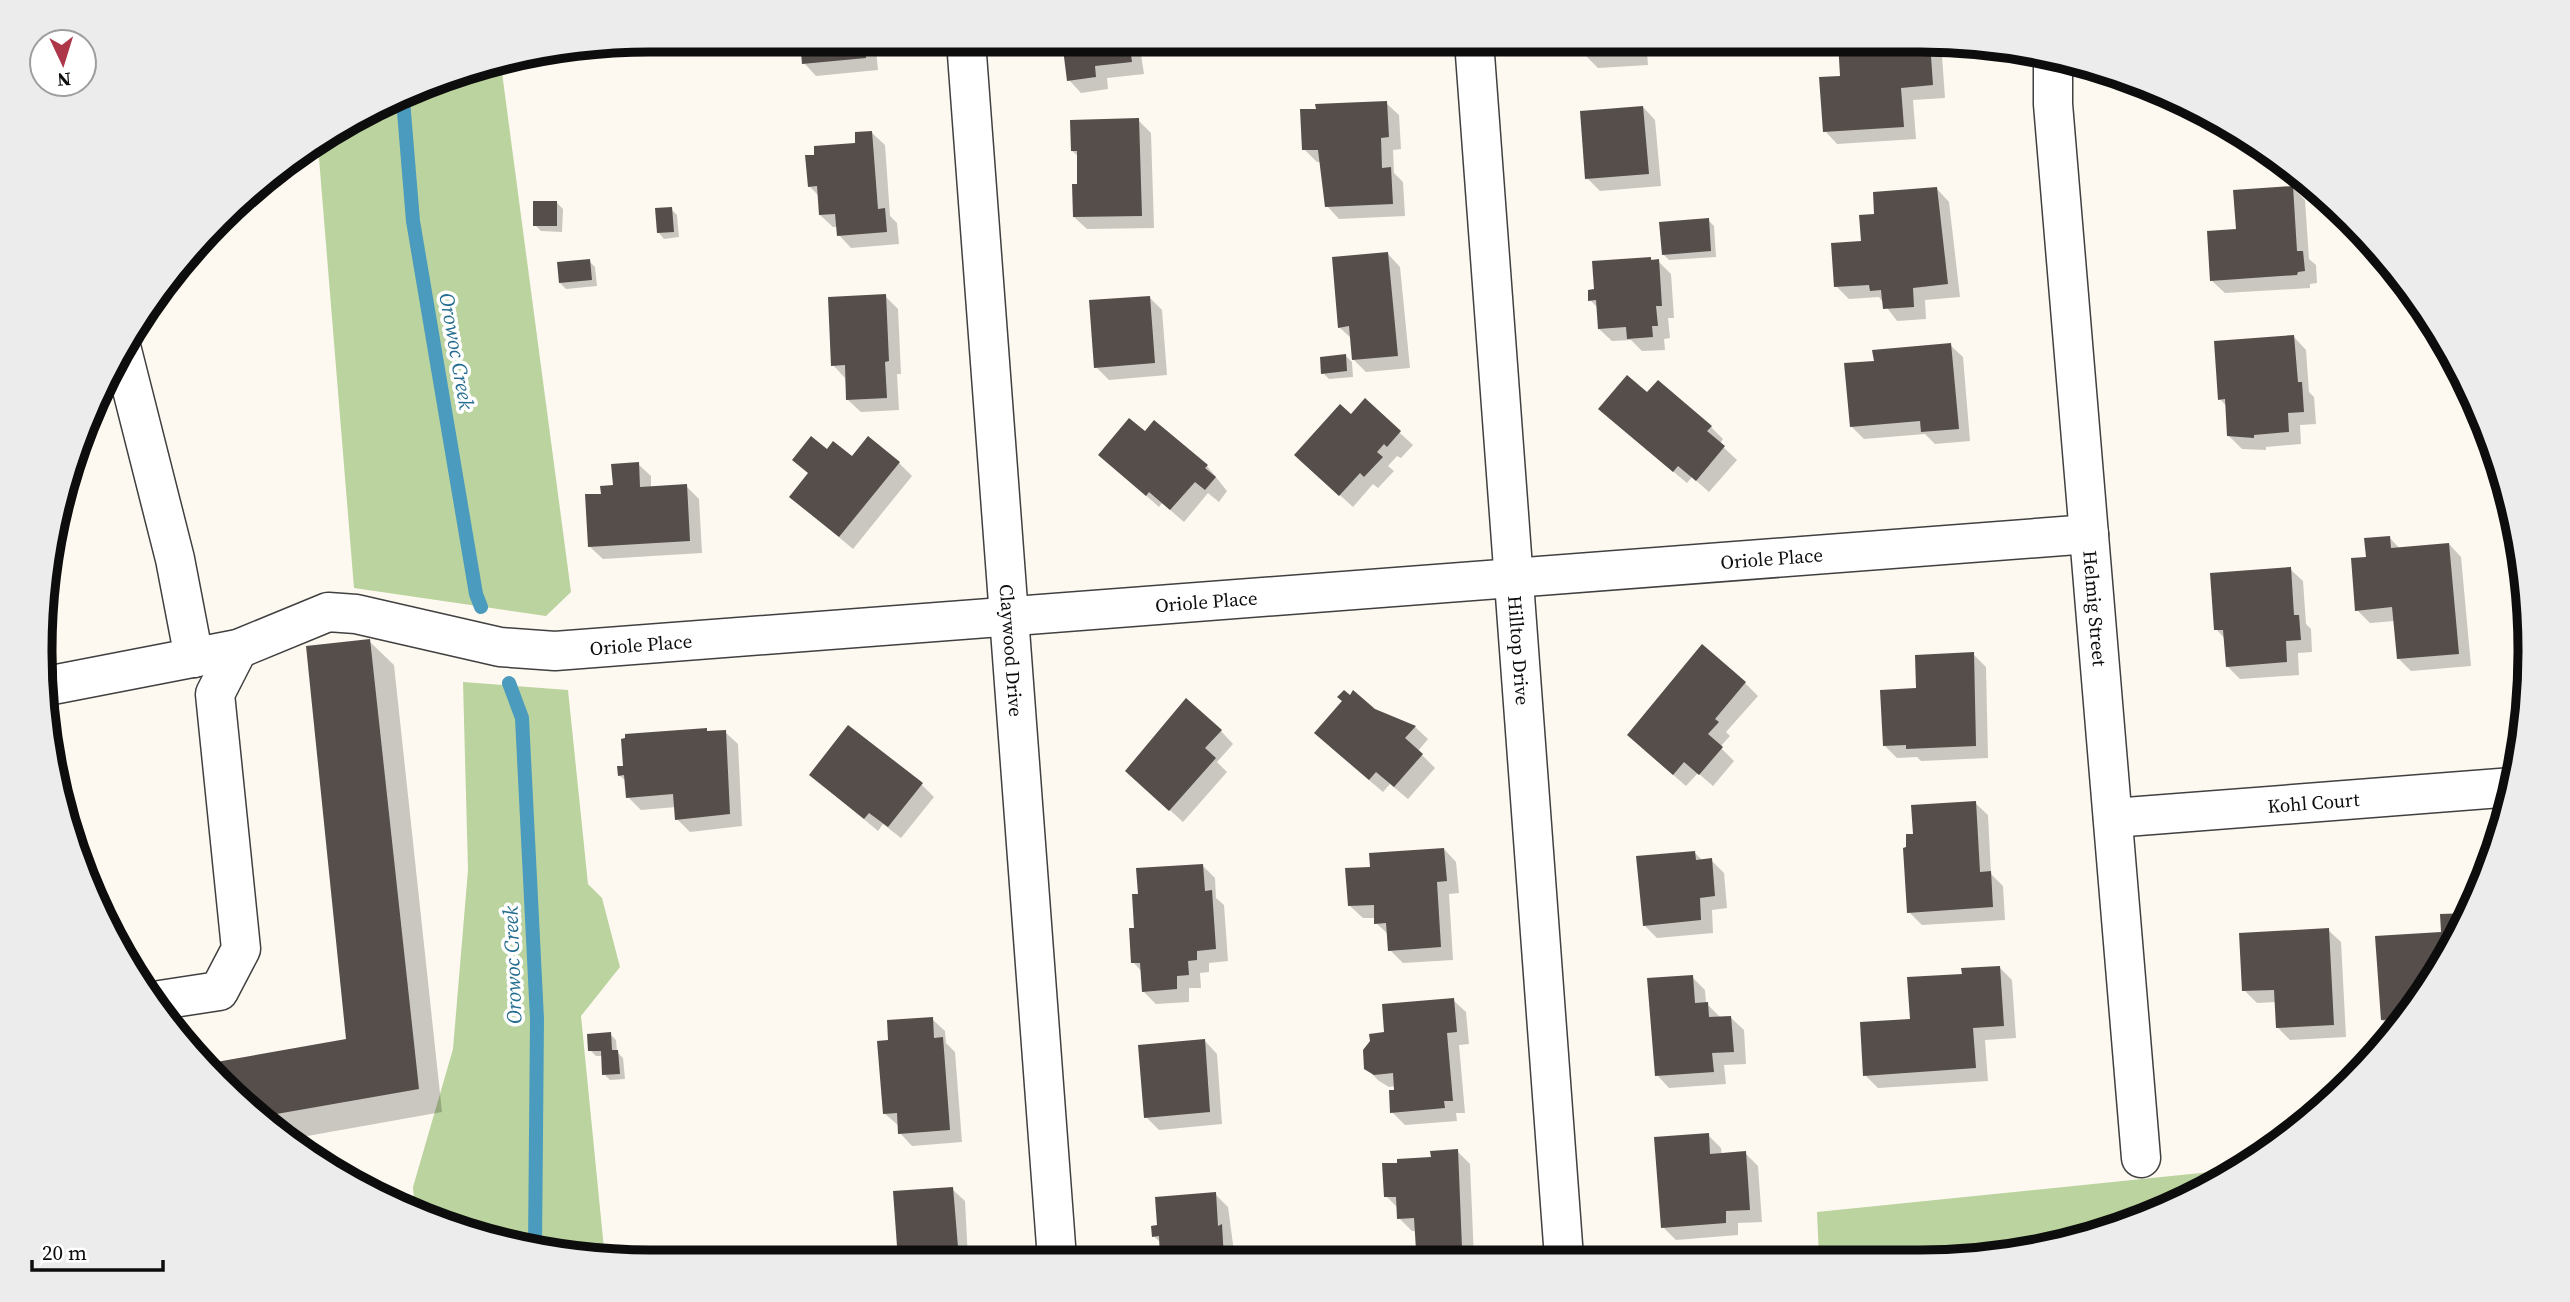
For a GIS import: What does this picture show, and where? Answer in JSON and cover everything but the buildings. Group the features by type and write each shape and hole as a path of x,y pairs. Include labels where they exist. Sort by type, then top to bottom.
{"street":[{"name":"Claywood Drive","path":"967,52 1056,1250"},
{"name":"Hilltop Drive","path":"1475,52 1563,1250"},
{"name":"Helmig Street","path":"2053,68 2053,104 2141,1158"},
{"path":"126,365 176,559 194,658"},
{"name":"Oriole Place","path":"238,649 328,612 356,614 500,647 555,651 2089,534"},
{"path":"54,685 238,649"},
{"path":"164,999 219,991 241,949 215,695 238,649"},
{"name":"Kohl Court","path":"2113,818 2501,788"}],"green space":[{"path":"502,72 571,592 546,616 354,588 319,153 386,114 422,98"},
{"path":"463,682 568,690 588,884 602,898 620,967 581,1016 604,1247 534,1238 496,1229 414,1200 413,1187 453,1049 468,870"},
{"path":"2213,1172 2184,1188 2111,1218 2036,1238 1958,1248 1819,1250 1817,1212"}],"waterway":[{"name":"Orowoc Creek","path":"404,106 413,221 476,594 481,607"},
{"name":"Orowoc Creek","path":"509,683 522,718 537,1019 535,1238"}]}
